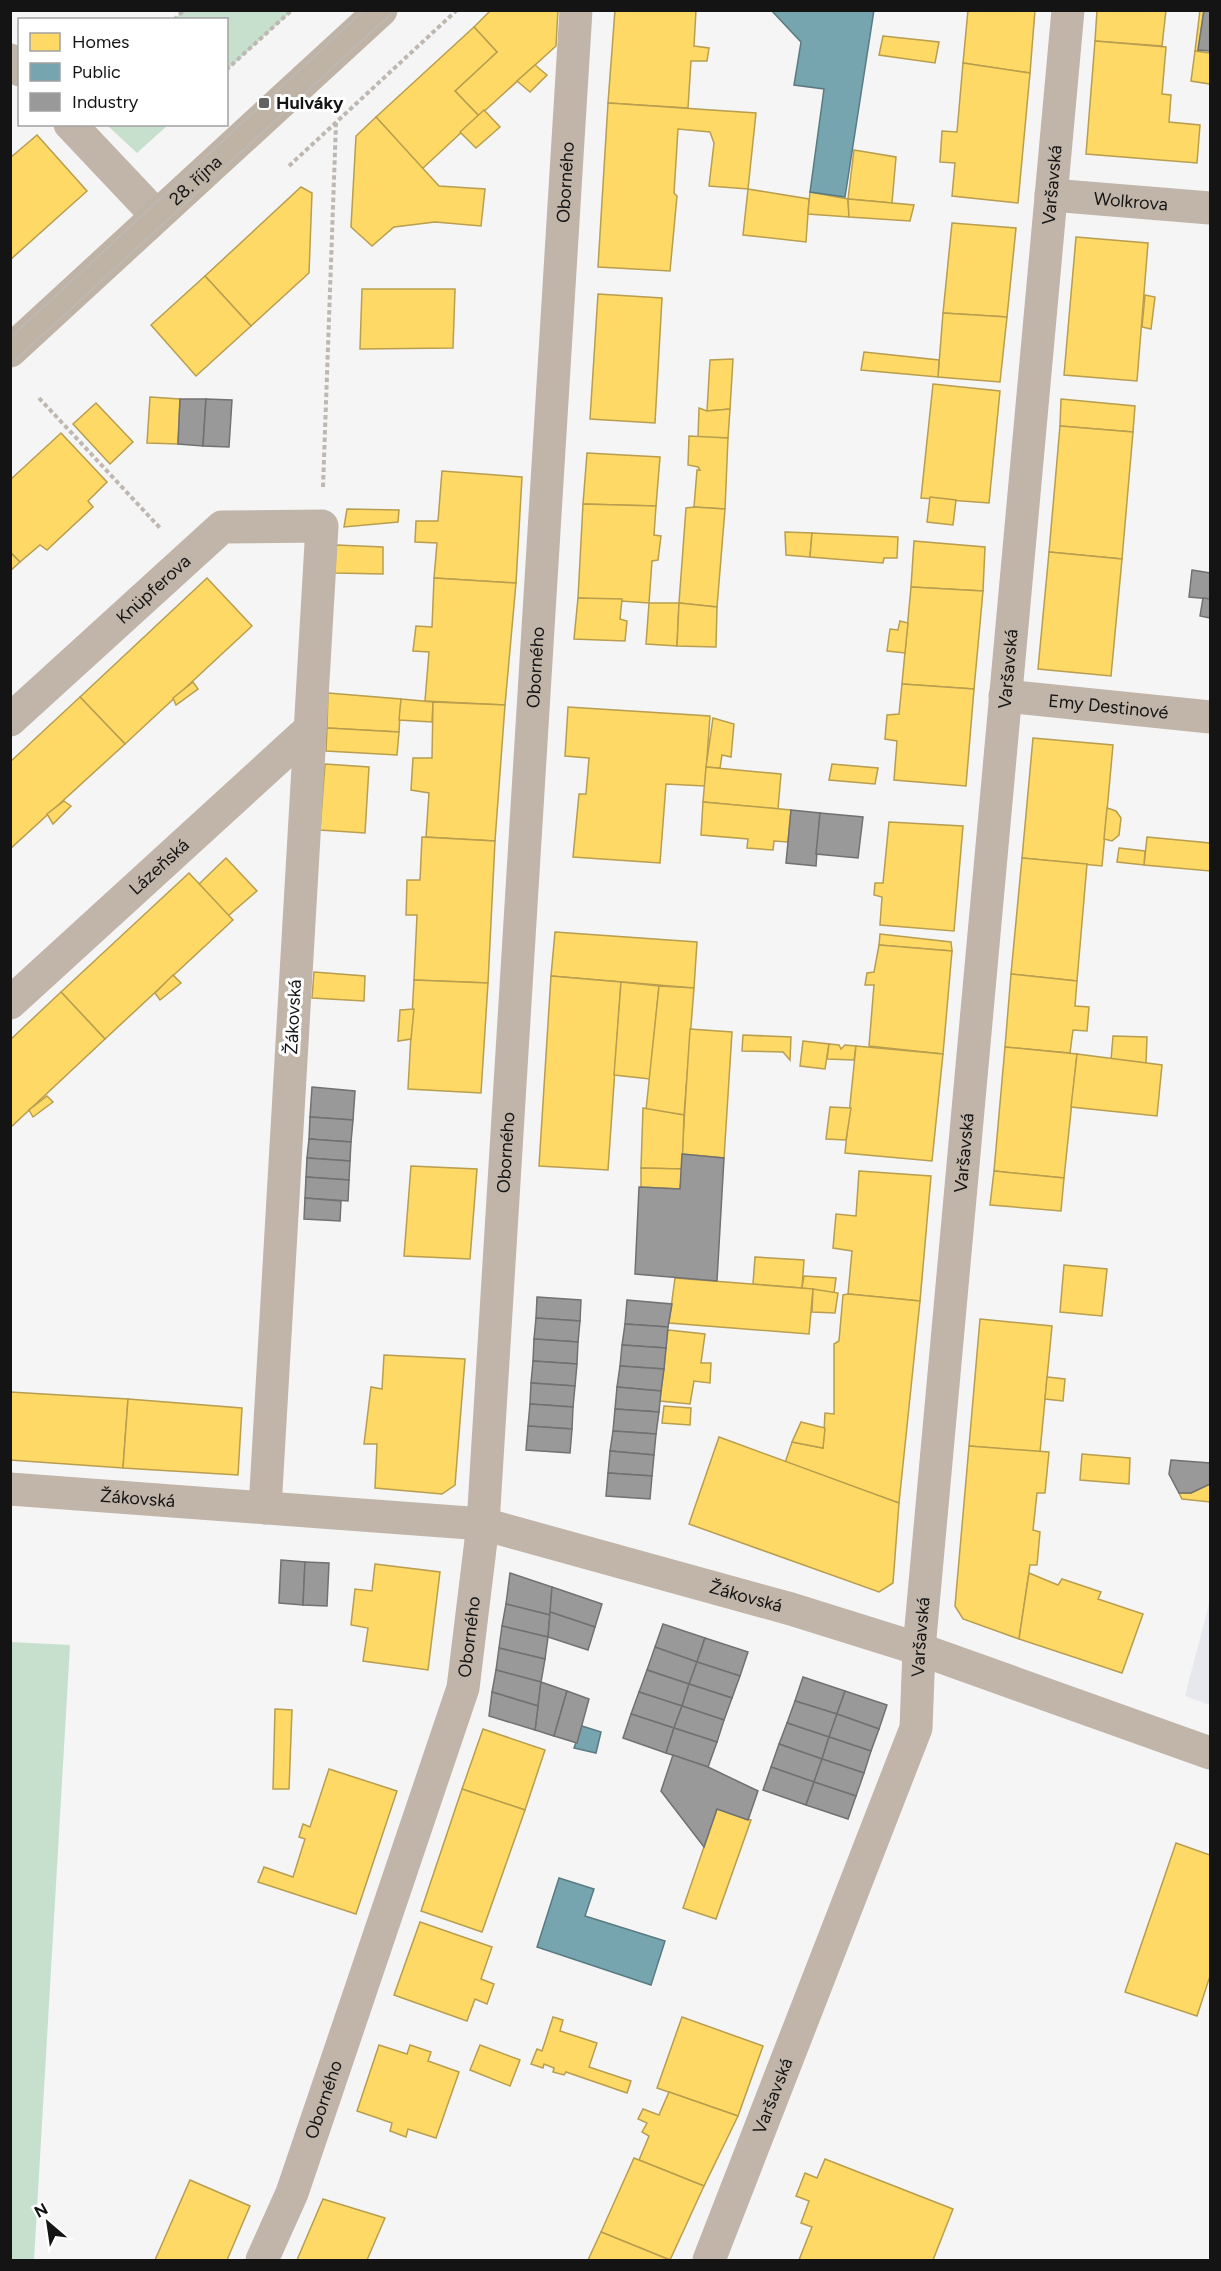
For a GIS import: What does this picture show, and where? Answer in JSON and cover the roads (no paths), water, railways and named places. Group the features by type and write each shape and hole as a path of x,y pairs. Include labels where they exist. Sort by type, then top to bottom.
{"main road":[{"name":"28. října","path":"10,351 381,10"}],"street":[{"name":"Oborného","path":"262,2260 292,2193 463,1688 483,1524 576,10"},
{"name":"Varšavská","path":"709,2260 916,1728 919,1649 1068,10"},
{"path":"72,126 156,215"},
{"name":"Wolkrova","path":"1051,195 1210,208"},
{"name":"Žákovská","path":"265,1508 322,526"},
{"name":"Knüpferova","path":"10,720 222,527 322,526"},
{"name":"Emy Destinové","path":"1005,696 1210,717"},
{"name":"Lázeňská","path":"10,1003 310,729"},
{"name":"Žákovská","path":"10,1489 483,1524 791,1609 919,1649 1210,1753"}],"tram line":[{"path":"10,338 364,10"},
{"path":"10,365 395,10"}],"place":[{"name":"Hulváky","path":"264,103"}]}
